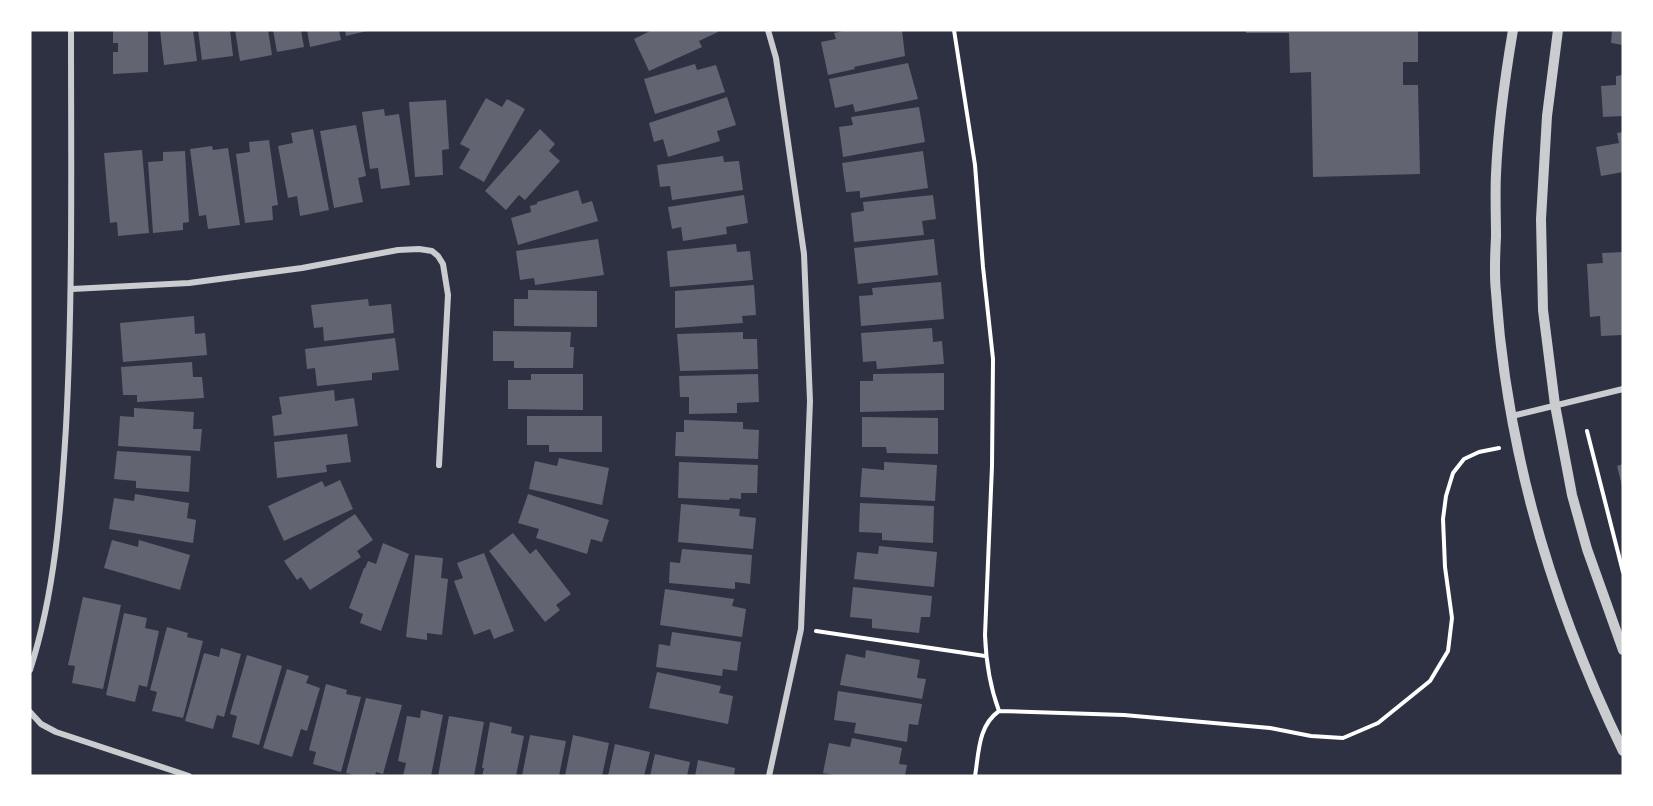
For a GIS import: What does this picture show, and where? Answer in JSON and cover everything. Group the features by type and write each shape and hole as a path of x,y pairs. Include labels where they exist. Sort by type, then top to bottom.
{"street":[{"path":"30,670 46,602 58,525 64,447 72,289 71,30"},
{"path":"768,30 776,58 804,254 810,401 801,629 769,776"},
{"path":"1513,30 1505,81 1496,174 1495,290 1512,416 1533,519 1542,549 1568,627 1623,752"},
{"path":"1558,30 1547,116 1541,219 1543,310 1555,405 1572,495 1587,549 1623,650"},
{"path":"72,289 189,283 302,268 403,249 432,251 443,264 448,295 439,465"},
{"path":"1512,416 1623,389"},
{"path":"30,712 41,724 56,732 189,776"}],"path":[{"path":"954,30 975,165 993,359 986,656 999,711"},
{"path":"1587,431 1623,572"},
{"path":"975,776 982,730 991,717 999,711 1124,715 1270,728 1311,736 1343,738 1378,723 1430,681 1448,651 1452,618 1444,543 1443,519 1446,496 1453,473 1464,459 1479,452 1499,448"},
{"path":"801,629 986,656"}],"building":[{"path":"113,30 148,30 148,72 113,74 113,52 118,52 118,43 113,43"},
{"path":"160,30 193,30 197,61 164,65"},
{"path":"198,30 230,30 233,56 202,60"},
{"path":"235,30 268,30 272,55 240,61"},
{"path":"273,30 301,30 304,47 277,52"},
{"path":"307,30 339,30 341,40 310,47"},
{"path":"345,30 367,30 367,31 346,36"},
{"path":"652,30 717,30 718,32 699,41 702,47 649,71 634,39"},
{"path":"849,30 902,30 905,56 828,75 821,42 836,39 834,33"},
{"path":"1246,30 1418,30 1418,62 1403,62 1403,85 1418,85 1420,174 1313,177 1311,72 1290,73 1289,33 1246,33"},
{"path":"1612,30 1623,30 1623,45 1611,43"},
{"path":"908,63 918,99 855,112 853,104 835,108 829,79"},
{"path":"695,64 697,70 716,65 725,92 655,114 644,79"},
{"path":"1623,75 1623,116 1603,117 1601,86 1616,85 1616,76"},
{"path":"727,97 736,125 717,131 720,141 668,157 663,139 654,142 649,123"},
{"path":"486,98 502,107 507,99 525,109 484,182 459,168 470,149 460,144"},
{"path":"446,100 449,149 442,150 443,175 415,177 409,102"},
{"path":"919,107 925,142 843,157 839,127 853,125 851,117"},
{"path":"384,109 385,116 399,114 410,185 381,189 378,168 370,169 362,112"},
{"path":"356,125 366,176 358,178 363,202 334,208 320,131"},
{"path":"313,129 329,210 300,216 297,196 288,198 278,146 293,143 291,133"},
{"path":"540,129 555,144 549,151 560,161 525,200 519,195 506,210 485,191"},
{"path":"1623,132 1623,172 1601,176 1596,147 1619,143 1617,133"},
{"path":"269,140 278,205 272,206 273,220 245,223 236,154 250,152 249,142"},
{"path":"212,146 213,150 228,148 240,225 208,229 206,215 199,216 190,149"},
{"path":"142,150 149,233 118,236 117,222 110,223 104,153"},
{"path":"185,151 189,222 183,223 183,230 153,233 148,162 163,161 163,152"},
{"path":"923,151 928,188 860,198 860,191 846,192 842,163"},
{"path":"723,156 724,162 739,161 743,190 672,200 670,186 660,187 657,165"},
{"path":"578,190 582,204 592,201 598,221 518,245 511,218 531,212 530,206 537,202"},
{"path":"744,195 748,223 726,227 727,234 683,241 681,227 672,229 668,207"},
{"path":"933,195 936,219 922,221 924,235 854,242 851,213 864,211 863,202"},
{"path":"598,239 604,275 535,285 534,278 520,280 516,251"},
{"path":"934,239 938,275 858,284 854,248"},
{"path":"736,244 737,252 750,251 753,280 670,287 667,251"},
{"path":"1623,252 1623,335 1601,336 1600,316 1590,317 1587,264 1603,263 1602,253"},
{"path":"941,282 944,319 861,326 859,296 873,295 872,288"},
{"path":"754,285 756,315 742,316 743,323 675,328 675,291"},
{"path":"528,290 597,291 597,327 514,326 514,299 528,299"},
{"path":"368,299 369,306 391,304 394,333 324,341 323,327 314,328 311,305"},
{"path":"194,316 195,334 205,333 207,355 123,362 120,323"},
{"path":"932,328 933,342 942,341 944,364 877,369 876,361 863,362 861,333"},
{"path":"493,331 571,332 570,347 574,347 573,368 514,368 514,361 493,361"},
{"path":"743,332 743,339 757,339 758,369 680,371 677,334"},
{"path":"395,338 399,370 372,373 372,380 317,386 315,368 307,369 305,349"},
{"path":"192,362 193,377 202,377 204,398 137,402 137,395 123,395 121,367"},
{"path":"944,373 944,410 860,412 860,381 873,381 873,374"},
{"path":"531,374 583,374 583,410 508,409 508,380 531,380"},
{"path":"758,374 759,402 737,403 737,413 689,414 689,397 680,397 679,376"},
{"path":"334,390 335,401 354,398 358,426 274,436 272,416 282,414 279,397"},
{"path":"134,408 194,412 193,429 202,429 200,451 118,446 120,416 134,417"},
{"path":"527,416 602,416 602,452 549,452 549,445 527,445"},
{"path":"862,417 938,418 938,454 887,453 886,447 862,447"},
{"path":"684,420 743,422 743,429 759,430 758,459 675,456 676,432 684,432"},
{"path":"347,434 351,462 326,465 327,472 277,478 274,442"},
{"path":"117,451 191,456 189,492 136,488 136,481 114,479"},
{"path":"559,458 609,468 602,505 529,489 535,461 557,466"},
{"path":"679,462 758,465 757,493 741,493 741,499 730,498 729,500 678,498"},
{"path":"884,462 937,465 935,501 860,497 862,468 884,470"},
{"path":"1623,464 1623,486 1622,486 1617,466"},
{"path":"340,480 353,509 284,541 268,506 322,481 325,487"},
{"path":"135,494 189,503 187,518 196,520 193,543 109,529 114,498 134,501"},
{"path":"528,494 609,520 602,542 591,539 587,554 536,538 539,529 518,523"},
{"path":"860,503 934,506 933,543 882,540 882,533 859,532"},
{"path":"681,504 740,509 739,516 756,518 753,549 678,542"},
{"path":"355,514 373,540 357,551 361,557 310,590 301,577 297,580 284,561"},
{"path":"513,533 530,554 536,549 571,594 556,605 560,610 545,622 489,551"},
{"path":"112,540 138,547 139,540 190,555 180,590 104,568"},
{"path":"383,543 409,554 381,631 360,623 363,614 349,608 364,568 368,561 376,564"},
{"path":"879,546 937,552 934,587 854,579 857,552 878,554"},
{"path":"682,549 752,555 750,584 735,582 735,589 669,583 670,562 680,563"},
{"path":"484,553 514,631 494,639 490,629 474,635 454,581 463,578 457,563"},
{"path":"415,555 443,558 441,578 448,579 442,635 427,633 427,640 406,637"},
{"path":"853,587 932,596 930,617 921,617 919,633 872,628 872,619 850,617"},
{"path":"665,589 734,599 732,606 746,609 742,637 660,625"},
{"path":"83,597 121,605 103,689 72,683 75,666 68,665"},
{"path":"124,613 147,618 145,628 159,631 147,687 139,685 135,702 106,695"},
{"path":"167,627 188,633 187,637 203,641 183,718 152,711 157,692 150,690"},
{"path":"672,632 741,642 737,671 723,669 722,676 656,667 659,644 670,646"},
{"path":"221,648 241,654 224,717 217,715 213,729 185,721 204,653 219,657"},
{"path":"866,650 920,660 917,678 926,679 922,699 840,685 846,654 865,658"},
{"path":"247,655 282,666 259,745 232,737 237,716 230,714"},
{"path":"287,669 309,676 306,683 320,688 307,731 301,729 292,757 263,748"},
{"path":"657,672 721,686 719,693 733,696 728,724 649,708"},
{"path":"326,684 347,690 346,694 361,697 341,772 313,764 316,752 309,750"},
{"path":"838,691 922,704 918,725 909,724 907,742 854,733 856,723 834,720"},
{"path":"366,698 402,705 383,774 376,772 375,776 346,773"},
{"path":"421,710 443,715 431,776 403,776 406,763 398,761 407,716 420,718"},
{"path":"449,716 484,722 474,776 438,776"},
{"path":"490,722 512,727 511,733 524,736 516,776 482,776"},
{"path":"530,735 566,741 559,776 522,776"},
{"path":"573,735 609,743 602,776 565,776"},
{"path":"852,738 902,748 899,764 907,765 905,776 840,776 823,773 829,743 850,747"},
{"path":"615,744 650,752 644,776 608,776"},
{"path":"655,754 690,762 687,776 650,776"},
{"path":"698,760 735,768 734,776 695,776"}]}
